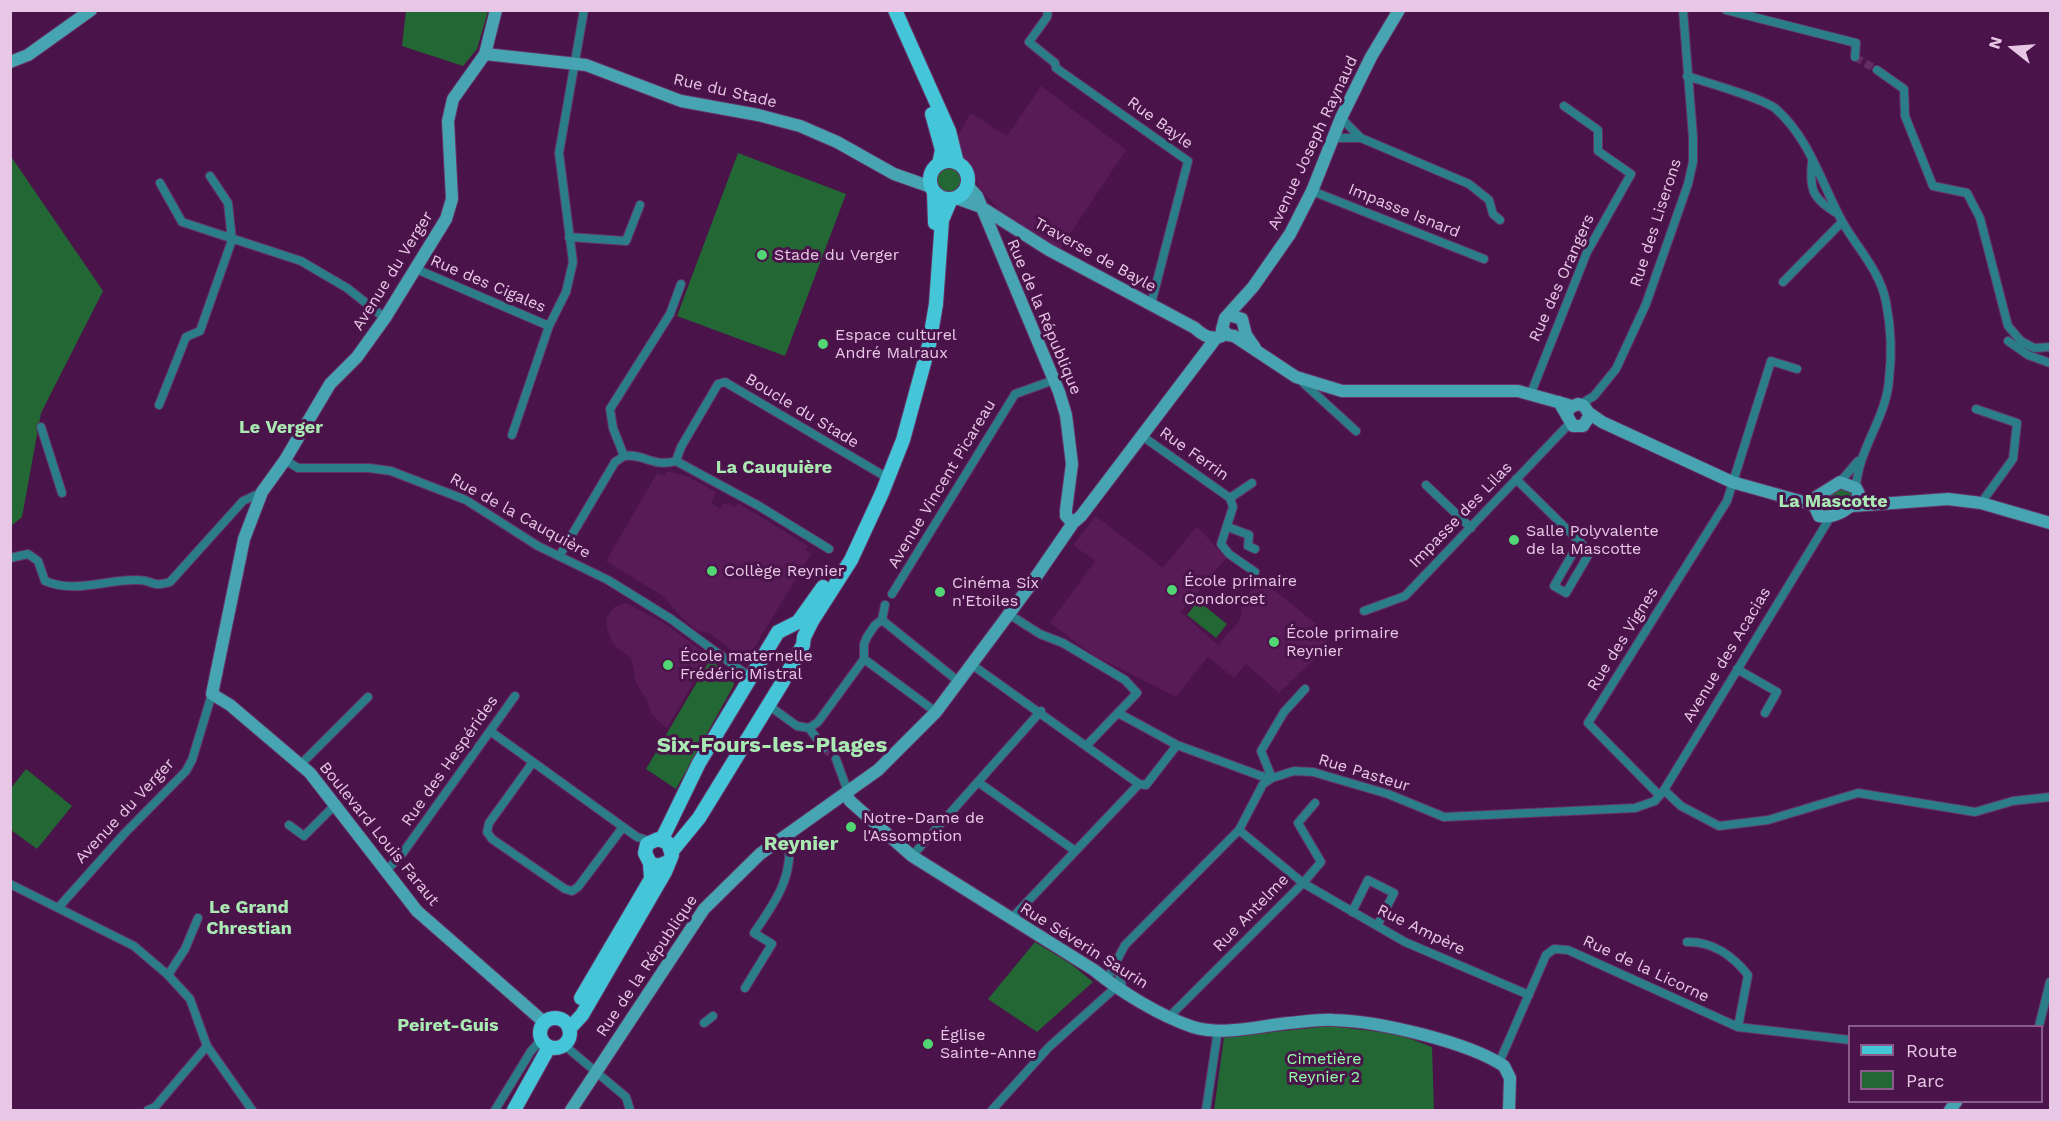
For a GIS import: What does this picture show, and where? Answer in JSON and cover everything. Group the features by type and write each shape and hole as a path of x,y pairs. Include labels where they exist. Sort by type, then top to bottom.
{"main road":[{"path":"514,1110 553,1045 569,1040 566,1025 573,1010 651,879 650,863 646,857 649,841 778,632 785,627 793,626 807,612 842,557 881,474 899,428 922,345 932,282 936,212 934,179 942,150 939,130 885,10"},
{"path":"566,1025 582,1015 647,905 670,856 699,818 803,645 804,637 851,560 903,440 929,345 936,304 942,220 953,199 964,192 968,185 965,171 957,163 949,131 894,10"},
{"path":"934,179 945,162 957,163"},
{"path":"934,179 941,198 953,199"},
{"path":"793,626 804,637"},
{"path":"649,841 669,843 670,856"},
{"path":"650,863 658,866 670,856"},
{"path":"553,1045 540,1032 545,1023 555,1018 566,1025"},
{"path":"522,1110 553,1045"}],"street":[{"path":"10,62 28,55 92,10"},
{"name":"Avenue du Verger","path":"58,908 124,834 186,771 192,760 239,605 249,540 262,492 285,460 330,384 357,357 385,318 446,219 452,199 448,121 453,99 485,54 496,10"},
{"path":"512,435 549,326 566,292 573,261 559,153 573,62 584,10"},
{"name":"Rue Bayle","path":"1048,10 1047,17 1029,42 1055,63 1056,68 1188,161 1150,304"},
{"name":"Avenue Joseph Raynaud","path":"1073,523 1081,516 1230,327 1253,287 1290,234 1312,191 1341,118 1371,57 1399,10"},
{"name":"Rue des Liserons","path":"1579,414 1616,369 1642,312 1688,184 1693,162 1683,10"},
{"path":"1726,10 1856,43 1856,57"},
{"name":"Rue du Stade","path":"485,54 586,64 681,101 758,115 800,126 837,142 894,174 914,180 934,179"},
{"path":"1876,70 1904,89 1905,116 1933,186 1967,193 1980,218 2008,326 2021,341 2034,348 2050,346"},
{"path":"1687,76 1775,107 1795,131 1841,219 1874,270 1886,301 1891,343 1889,381 1878,425 1860,458 1821,508"},
{"name":"Rue des Orangers","path":"1531,393 1582,262 1603,220 1631,174 1598,150 1598,130 1564,106"},
{"path":"1341,118 1361,138 1469,184 1489,200 1493,214 1500,220"},
{"path":"1332,138 1361,138"},
{"path":"1812,161 1812,190 1821,204 1841,219"},
{"path":"159,405 186,337 200,331 232,240 228,203 210,176"},
{"path":"160,183 182,222 301,261 347,288 385,318"},
{"name":"Traverse de Bayle","path":"968,185 981,207"},
{"name":"Impasse Isnard","path":"1312,191 1484,259"},
{"name":"Traverse de Bayle","path":"953,199 981,207 1049,250 1195,328 1230,327"},
{"path":"569,237 626,241 640,205"},
{"name":"Rue de la République","path":"571,1110 704,909 745,867 847,793 894,755 936,712 1029,587 1073,523 1066,516 1072,464 1066,416 1054,380 981,207"},
{"path":"1783,282 1841,219"},
{"name":"Rue des Cigales","path":"416,269 549,326"},
{"path":"624,456 613,428 610,409 670,314 681,284"},
{"path":"1230,327 1257,351 1296,377 1356,431"},
{"path":"2008,341 2028,355 2050,363"},
{"name":"Rue des Vignes","path":"1661,792 1588,723 1727,501 1771,361 1797,369"},
{"path":"1296,377 1331,389 1358,393 1479,390 1531,393 1559,402 1579,414 1602,422 1732,482 1768,493 1793,497 1821,508 1947,500 1981,503 2050,523"},
{"name":"Avenue Vincent Picareau","path":"892,594 1015,394 1054,380"},
{"name":"Boucle du Stade","path":"676,461 681,447 718,384 725,382 867,468 881,474"},
{"path":"1976,409 2017,423 2013,459 1981,503"},
{"name":"Impasse des Lilas","path":"1364,611 1405,596 1579,414"},
{"path":"41,427 62,494"},
{"name":"Rue Ferrin","path":"1142,436 1230,498 1233,507 1221,544 1229,554 1255,572"},
{"path":"560,555 615,462 624,456 633,455 659,465 676,461 759,506 829,549"},
{"path":"1851,506 1857,491 1860,458"},
{"name":"Rue de la Cauquière","path":"285,460 298,468 369,468 400,475 466,500 526,539 608,580 671,619 750,677"},
{"path":"1516,479 1580,541 1590,552 1566,592 1554,586 1580,541"},
{"path":"1840,482 1857,491 1873,504"},
{"name":"Rue Ferrin","path":"1230,498 1252,483"},
{"path":"1426,485 1471,528"},
{"path":"10,558 28,554 38,561 45,582 59,587 140,580 156,586 170,582 243,501 262,492"},
{"name":"Avenue des Acacias","path":"1661,792 1816,536 1821,508"},
{"path":"1228,527 1249,535 1248,546 1256,549"},
{"path":"768,705 796,726 809,728 818,722 864,659 864,644 875,625 882,620 884,608"},
{"path":"1007,614 1040,634 1063,643 1125,680 1137,693 1120,714 1087,745"},
{"path":"882,620 958,681"},
{"path":"864,659 936,712"},
{"path":"971,664 1041,711 1140,784 1146,784 1177,745"},
{"path":"1737,669 1777,692 1765,713"},
{"path":"992,1110 1049,1047 1115,987 1116,964 1125,945 1239,830 1263,784 1272,778 1261,751 1280,718 1305,689"},
{"name":"Boulevard Louis Faraut","path":"212,694 230,705 301,764 336,804 417,911 545,1023"},
{"name":"Rue des Hespérides","path":"386,871 402,854 514,696"},
{"path":"301,764 368,697"},
{"path":"912,856 1041,711"},
{"name":"Rue Pasteur","path":"1120,714 1177,745 1261,777 1272,778 1294,771 1313,772 1388,794 1444,817 1635,808 1655,801 1661,792"},
{"path":"809,728 824,748"},
{"path":"490,731 623,827 649,841"},
{"path":"836,759 847,793"},
{"path":"533,762 489,823 487,832 492,839 565,889 572,891 578,887 623,827"},
{"path":"978,782 1074,850"},
{"path":"1011,919 1074,850 1140,784"},
{"path":"1661,792 1681,806 1719,826 1768,820 1858,793 1975,812 2013,801 2050,797"},
{"name":"Rue Séverin Saurin","path":"847,793 850,801 912,856 1115,987 1193,1027 1218,1030 1334,1020 1399,1028 1499,1063"},
{"path":"1303,883 1321,862 1298,823 1315,803"},
{"path":"289,825 304,836 336,804"},
{"name":"Rue Antelme","path":"1170,1016 1303,883 1239,830"},
{"path":"745,988 772,944 754,933 785,884 791,861 788,835"},
{"path":"1352,912 1368,880 1394,893 1377,926"},
{"name":"Rue Ampère","path":"1303,883 1415,947 1529,995"},
{"path":"10,884 134,946 168,975 190,999 207,1046 252,1110"},
{"path":"168,975 185,949 198,918"},
{"path":"1687,942 1702,942 1735,958 1748,975 1738,1027"},
{"name":"Rue de la Licorne","path":"1499,1063 1546,955 1554,949 1568,950 1738,1027 1848,1040"},
{"path":"1115,987 1116,964"},
{"path":"2039,1025 2050,988"},
{"path":"704,1023 713,1016"},
{"path":"1206,1110 1218,1030"},
{"path":"495,1110 531,1051 553,1045 596,1071 626,1097 630,1110"},
{"path":"151,1109 207,1046"},
{"path":"1499,1063 1508,1070 1510,1078 1509,1110"}],"shaded area":[{"path":"1041,86 1126,150 1060,249 998,209 980,188 957,147 958,135 971,113 1007,136"},
{"name":"Collège Reynier","path":"667,471 689,477 716,492 711,503 720,509 723,504 727,503 735,507 738,503 808,546 806,550 811,554 746,661 709,633 698,631 683,619 663,596 606,561 657,473 664,475"},
{"path":"1096,516 1163,568 1197,526 1226,558 1181,612 1218,645 1240,620 1243,602 1260,579 1329,634 1324,650 1279,693 1246,664 1234,678 1208,657 1176,697 1093,655 1050,623 1095,561 1073,545"},
{"name":"École maternelle Frédéric Mistral","path":"626,603 667,625 709,656 667,728 652,715 647,700 636,683 631,658 613,644 607,628 606,619 614,607"}],"green space":[{"path":"406,10 488,11 477,49 463,66 402,46"},
{"name":"Stade du Verger","path":"738,153 846,194 785,356 677,316"},
{"path":"10,155 103,291 41,413 22,517 11,526"},
{"path":"949,162 962,167 967,180 962,193 949,198 936,193 931,180 936,167"},
{"path":"1840,482 1859,494 1825,517 1815,502"},
{"path":"1198,601 1227,624 1216,638 1187,615"},
{"path":"710,660 732,676 734,685 676,789 646,769"},
{"path":"26,769 72,806 37,849 11,830 11,788"},
{"path":"1035,942 1071,964 1093,982 1037,1032 988,999"},
{"name":"Cimetière Reynier 2","path":"1330,1026 1398,1034 1432,1047 1434,1110 1214,1110 1224,1037"}],"tunnel":[{"path":"1855,57 1877,70"},
{"path":"824,748 836,759"}],"place":[{"name":"Stade du Verger","path":"762,255"},
{"name":"Espace culturel André Malraux","path":"823,344"},
{"name":"Salle Polyvalente de la Mascotte","path":"1514,540"},
{"name":"Collège Reynier","path":"712,571"},
{"name":"École primaire Condorcet","path":"1172,590"},
{"name":"Cinéma Six n'Etoiles","path":"940,592"},
{"name":"École primaire Reynier","path":"1274,642"},
{"name":"École maternelle Frédéric Mistral","path":"668,665"},
{"name":"Notre-Dame de l'Assomption","path":"851,827"},
{"name":"Église Sainte-Anne","path":"928,1044"}],"district":[{"name":"Le Verger","path":"281,428"},
{"name":"La Cauquière","path":"774,468"},
{"name":"La Mascotte","path":"1833,502"},
{"name":"Six-Fours-les-Plages","path":"772,746"},
{"name":"Reynier","path":"801,844"},
{"name":"Le Grand Chrestian","path":"249,918"},
{"name":"Peiret-Guis","path":"448,1026"}]}
